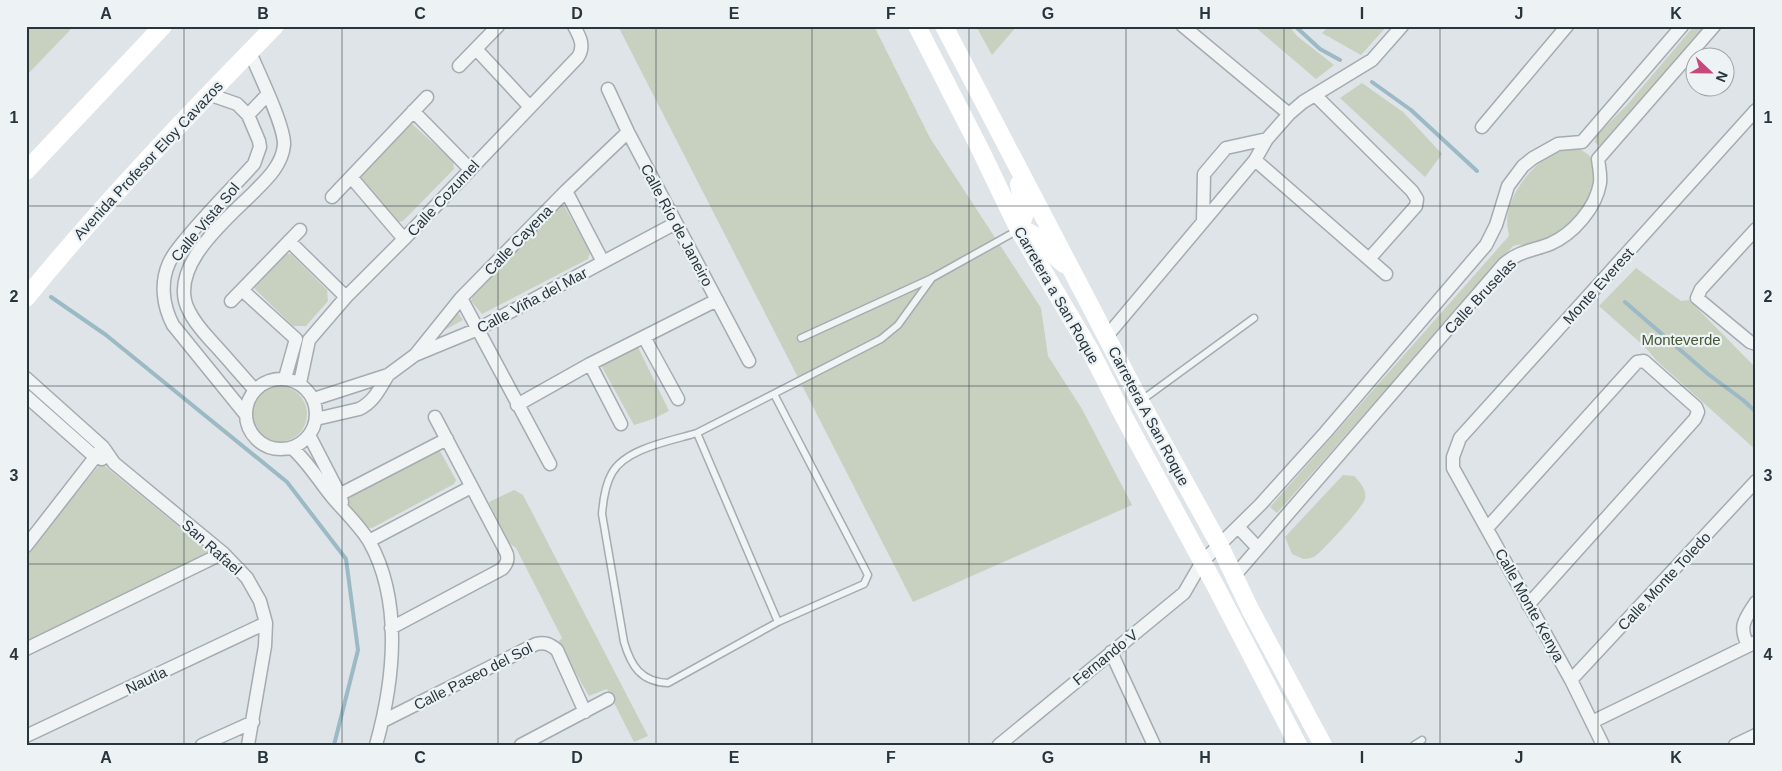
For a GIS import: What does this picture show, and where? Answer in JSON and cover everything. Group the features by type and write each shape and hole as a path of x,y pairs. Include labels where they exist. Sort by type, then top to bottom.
{"main road":[{"path":"26,170 163,26"},
{"name":"Avenida Profesor Eloy Cavazos","path":"26,298 72,242 208,94 275,26"},
{"name":"Carretera a San Roque","path":"917,26 979,146 1019,230 1090,350 1202,562"},
{"name":"Carretera A San Roque","path":"944,26 1140,401 1220,546 1250,609 1323,745"},
{"path":"1017,166 1018,182 1025,213 1019,230 1033,234 1058,260 1070,267"},
{"path":"1202,562 1298,745"}],"street":[{"path":"459,66 498,26"},
{"name":"Calle Cozumel","path":"285,378 302,340 404,239 578,57 582,47 581,38 574,26"},
{"path":"1184,26 1289,114"},
{"path":"1107,336 1255,160 1267,139 1289,114 1372,60 1402,26"},
{"path":"1482,127 1567,26"},
{"path":"1682,26 1582,142 1598,159 1714,26"},
{"path":"476,49 530,107"},
{"name":"Calle Vista Sol","path":"250,52 283,134 282,154 273,172 214,232 192,261 185,282 185,300 188,310 198,326 255,390"},
{"name":"Calle Río de Janeiro","path":"608,89 628,132 749,361"},
{"path":"208,94 236,104 248,115 267,94"},
{"path":"1316,95 1412,191 1417,199 1416,206 1369,259"},
{"path":"332,197 428,97"},
{"name":"Monte Everest","path":"1453,468 1452,457 1460,438 1756,110"},
{"path":"413,111 470,169"},
{"name":"Calle Vista Sol","path":"246,415 174,325 166,307 164,290 165,275 175,252 254,164 258,156 259,140 248,115"},
{"name":"Calle Cayena","path":"415,355 461,298 566,191 628,132"},
{"path":"1203,222 1204,174 1226,148 1267,139"},
{"name":"Calle Bruselas","path":"1202,562 1220,546 1325,434 1486,244 1496,225 1504,196 1513,178 1533,158 1549,148 1558,144 1582,142"},
{"name":"Calle Bruselas","path":"1235,575 1504,264 1519,253 1551,243 1563,236 1586,214 1596,197 1600,181 1598,159"},
{"path":"1255,160 1386,274"},
{"path":"351,177 404,239"},
{"path":"566,191 603,262"},
{"path":"202,220 214,232"},
{"name":"Calle Viña del Mar","path":"314,399 388,375 415,355 478,329 676,223"},
{"path":"1756,229 1702,289 1697,298 1750,342 1756,344"},
{"path":"231,301 300,230"},
{"path":"289,241 346,297"},
{"path":"242,290 302,340"},
{"path":"461,298 550,464"},
{"path":"517,405 590,364 717,300"},
{"path":"644,337 678,399"},
{"name":"Calle Cozumel","path":"300,383 302,340"},
{"path":"1488,527 1637,362 1644,362 1696,407 1698,412 1694,419 1528,605"},
{"path":"590,364 621,424"},
{"name":"Calle Viña del Mar","path":"316,419 366,406 372,401 388,375"},
{"name":"San Rafael","path":"26,378 99,452"},
{"path":"285,378 300,383 310,393 314,399 316,419 309,435 304,441 292,448 278,449 264,445 253,435 246,415 250,397 255,390 268,380 285,378"},
{"path":"30,399 41,392"},
{"name":"San Rafael","path":"30,399 114,463 223,553 247,578 260,601 266,623 265,646 248,745"},
{"path":"391,628 502,569 505,566 508,555 435,417"},
{"path":"309,435 336,497"},
{"path":"336,497 447,439"},
{"path":"292,448 305,460 336,497 369,541 386,581 392,655 382,722 376,745"},
{"path":"26,546 99,452"},
{"name":"Calle Monte Kenya","path":"1453,468 1488,527 1528,605 1571,680 1603,745"},
{"name":"Calle Monte Toledo","path":"1571,680 1756,481"},
{"path":"369,541 471,487"},
{"path":"1238,527 1258,548"},
{"path":"26,649 223,553"},
{"name":"Fernando V","path":"999,745 1184,593 1202,562"},
{"path":"1592,722 1752,644 1742,635 1746,617 1756,602"},
{"name":"Nautla","path":"26,736 266,623"},
{"name":"Calle Paseo del Sol","path":"382,722 536,644 544,642 557,650 585,712"},
{"path":"1110,652 1154,745"},
{"path":"521,745 608,699"},
{"path":"202,745 253,722"},
{"path":"1736,745 1756,735"}],"lane":[{"path":"801,338 932,278 1019,230"},
{"path":"774,394 868,575 864,584 778,622 668,683 655,682 637,671 627,652 621,626 602,514 607,485 612,472 623,460 633,453 697,433 881,339 892,332 932,278"},
{"path":"1140,401 1254,318"},
{"path":"697,433 778,622"},
{"path":"1414,745 1422,740"}],"green space":[{"path":"26,26 74,26 26,76"},
{"path":"618,26 874,26 930,138 1041,308 1048,356 1082,409 1132,505 913,602"},
{"path":"976,26 1017,26 992,55"},
{"path":"1254,26 1289,26 1297,36 1334,65 1316,79"},
{"path":"1329,26 1387,26 1361,55 1322,33"},
{"path":"1694,26 1707,26 1688,48 1684,48 1684,53 1604,145 1599,146 1595,142 1596,136 1627,105"},
{"path":"1362,83 1403,112 1442,154 1425,177 1340,98"},
{"path":"406,124 412,124 453,161 454,169 403,221 398,222 357,181 358,174"},
{"path":"1577,148 1585,152 1592,159 1595,169 1595,179 1591,191 1579,214 1554,237 1535,244 1513,246 1277,513 1270,507 1508,237 1508,212 1524,179 1550,155"},
{"path":"562,202 590,252 588,259 482,314 471,301 474,292"},
{"path":"284,254 291,254 327,290 328,301 306,326 293,326 255,289 254,285"},
{"name":"Monteverde","path":"1636,268 1681,301 1689,300 1756,368 1756,450 1599,306"},
{"path":"456,310 463,320 430,338"},
{"path":"636,343 669,411 634,425 602,367 603,360"},
{"path":"274,386 284,386 299,394 305,403 307,414 305,425 299,434 284,442 274,442 263,437 256,430 251,419 251,409 256,398 263,391"},
{"path":"434,450 440,451 456,480 454,484 372,528 365,527 345,500 347,496"},
{"path":"101,463 210,552 26,642 26,554"},
{"path":"1343,475 1354,476 1361,484 1365,496 1363,503 1342,529 1314,557 1303,559 1292,554 1285,537"},
{"path":"514,490 523,495 648,736 634,742 607,689 589,696 558,642 562,638 516,548 508,542 489,502"}],"waterway":[{"path":"1295,26 1320,49 1340,60"},
{"path":"1372,82 1411,110 1477,171"},
{"path":"51,297 106,335 287,482 346,559 358,650 334,745"},
{"path":"1625,302 1708,374 1756,412"}]}
